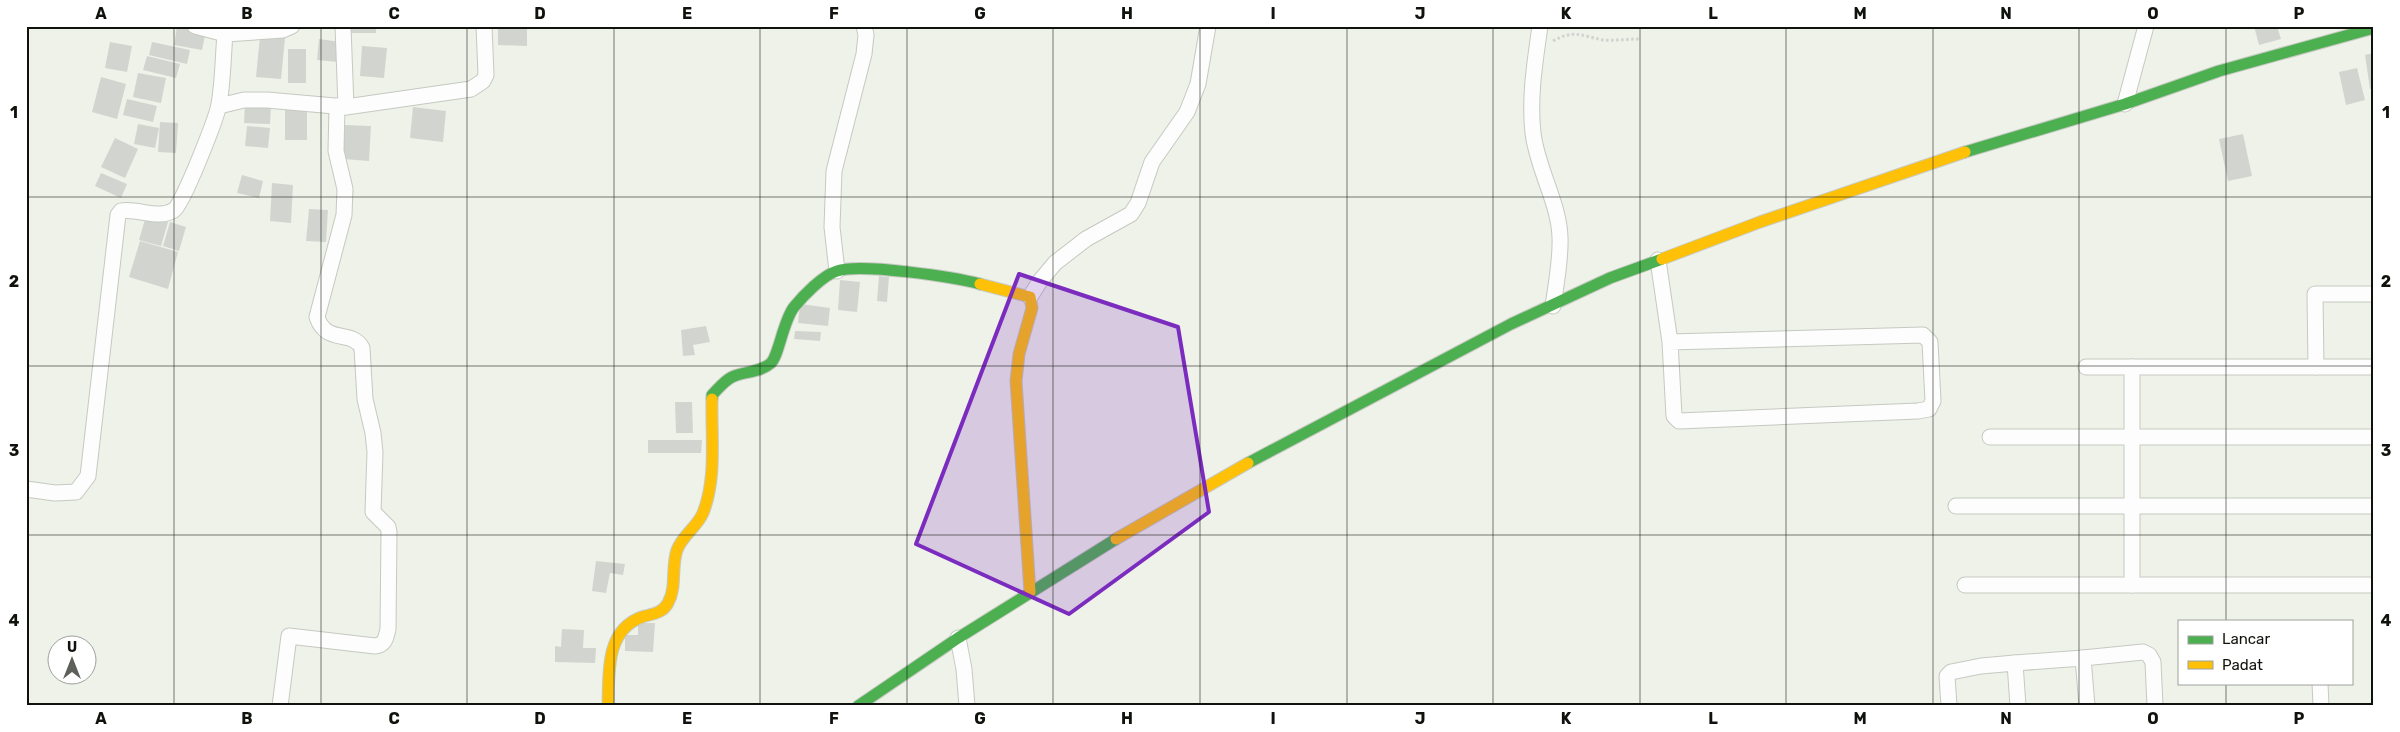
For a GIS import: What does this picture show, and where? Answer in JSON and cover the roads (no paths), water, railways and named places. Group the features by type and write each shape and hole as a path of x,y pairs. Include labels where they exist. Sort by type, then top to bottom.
{"street":[{"path":"195,26 225,34 283,30 292,26"},
{"path":"280,706 289,636 381,646 386,640 388,629 389,532 388,527 373,512 375,452 373,433 365,399 362,348 358,342 327,333 320,326 317,318 344,215 345,189 336,151 342,107 343,26"},
{"path":"219,106 244,100 267,100 342,107 478,87 486,75 484,26"},
{"path":"837,271 832,227 834,171 864,54 864,26"},
{"path":"1030,592 1016,381 1019,354 1032,308 1030,297 1040,281 1056,263 1086,239 1131,214 1138,203 1152,162 1187,112 1198,84 1208,26"},
{"path":"1540,26 1532,86 1533,133 1538,159 1558,221 1560,237 1553,306"},
{"path":"2125,104 2146,26"},
{"path":"858,706 958,638 1096,551 1341,411 1511,324 1610,278 1889,177 2006,138 2125,104 2220,71 2374,28"},
{"path":"26,490 56,493 76,492 88,476 118,215 121,211 128,210 165,214 176,209 189,183 219,106 225,34"},
{"path":"1658,260 1670,342 1674,416 1679,421 1918,412 1929,409 1933,401 1930,342 1923,335 1670,342"},
{"path":"608,706 611,652 617,635 634,620 661,610 667,605 673,583 676,552 680,543 696,527 704,513 709,490 712,395 732,377 763,368 772,362 784,325 793,308 813,286 837,271 871,269 968,281 1030,297"},
{"path":"2316,367 2315,294 2374,294"},
{"path":"2086,367 2374,367"},
{"path":"2132,367 2132,585"},
{"path":"1990,438 2374,437"},
{"path":"1956,506 2374,506"},
{"path":"1966,585 2374,585"},
{"path":"958,638 964,669 967,706"},
{"path":"1949,706 1948,676 1951,672 1981,666 2143,652 2150,655 2153,662 2155,706"},
{"path":"2083,658 2087,706"},
{"path":"2015,663 2018,706"},
{"path":"2320,684 2321,706"}]}
